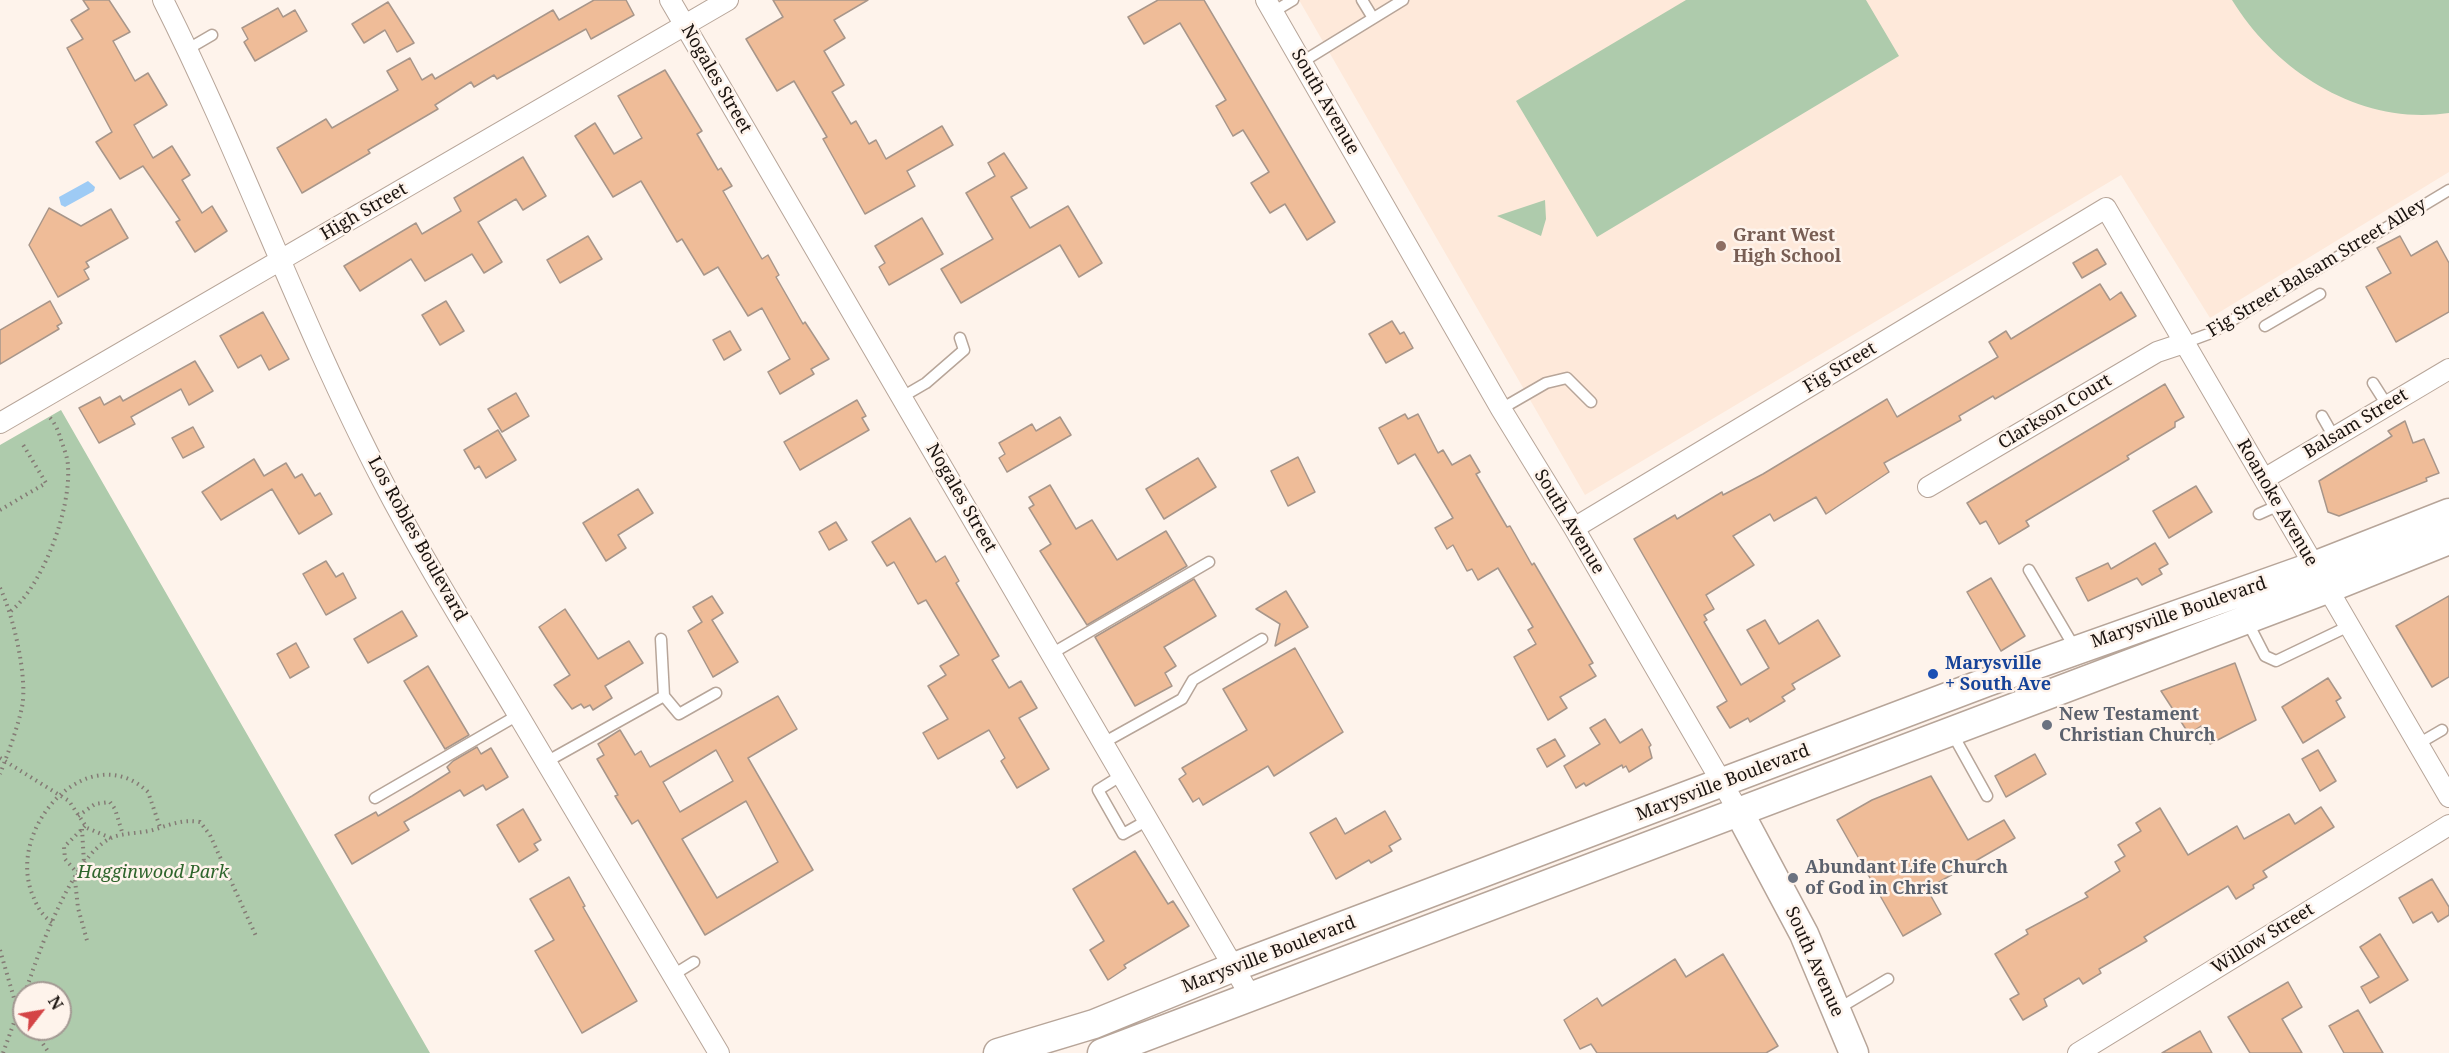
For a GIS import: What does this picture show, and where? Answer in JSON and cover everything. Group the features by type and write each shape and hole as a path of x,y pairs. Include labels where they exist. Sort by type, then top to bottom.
{"main road":[{"name":"Marysville Boulevard","path":"1106,1052 2246,619 2321,577 2449,513"},
{"name":"Marysville Boulevard","path":"998,1053 1094,1024 1234,967 2076,650 2449,540"},
{"name":"South Avenue","path":"1739,812 1804,934 1851,1052"},
{"path":"1382,912 1409,917 1470,903 1485,909 1491,893 1507,881 1553,860 1560,845"},
{"path":"1094,1024 1106,1052"}],"street":[{"name":"Los Robles Boulevard","path":"163,0 188,49 321,355 383,482 518,715 719,1053"},
{"name":"Nogales Street","path":"670,0 1251,997"},
{"name":"High Street","path":"0,423 728,0"},
{"name":"South Avenue","path":"1270,6 1500,409 1574,528 1739,812"},
{"name":"Roanoke Avenue","path":"2106,208 2449,797"},
{"name":"Fig Street","path":"1574,528 2106,208"},
{"name":"Clarkson Court","path":"1928,487 2157,352 2184,342"},
{"name":"Balsam Street","path":"2264,479 2449,369"},
{"name":"Willow Street","path":"2078,1053 2449,825"}],"lane":[{"path":"1270,6 1293,0"},
{"path":"1362,0 1373,18"},
{"path":"1302,62 1403,0"},
{"path":"188,49 212,35"},
{"name":"Fig Street Balsam Street Alley","path":"2184,342 2211,333 2449,190"},
{"path":"2265,326 2320,294"},
{"path":"902,397 926,383 964,350 960,338"},
{"path":"1500,409 1546,383 1567,378 1591,402"},
{"path":"2373,383 2387,405"},
{"path":"2322,416 2334,437"},
{"path":"2259,514 2279,505"},
{"path":"1051,654 1209,562"},
{"path":"2029,570 2076,650"},
{"path":"2246,619 2265,656 2276,661 2349,626"},
{"path":"662,639 664,696 679,714 716,693"},
{"path":"1103,743 1182,699 1192,680 1262,639"},
{"path":"546,762 664,696"},
{"path":"375,798 518,715"},
{"path":"2418,744 2442,730"},
{"path":"1951,732 1987,795"},
{"path":"1122,775 1098,790 1123,834 1148,820"},
{"path":"673,975 694,962"},
{"path":"1836,1010 1887,979"}],"path":[{"path":"11,611 23,600 44,566 56,532 67,482 68,467 59,435 51,416 42,419"},
{"path":"0,510 46,483 22,443"},
{"path":"0,588 11,611 23,697 0,774"},
{"path":"0,758 69,801 84,827 84,863"},
{"path":"52,922 43,915 31,891 26,859 35,825 59,796 76,784 94,777 122,777 148,792 160,827"},
{"path":"78,816 95,804 110,802 123,835"},
{"path":"29,981 52,922 84,863 96,849 111,838 184,820 200,822 206,828 256,936"},
{"path":"84,827 111,838"},
{"path":"78,874 65,859 64,847 84,827"},
{"path":"75,879 78,908 88,944"},
{"path":"0,950 12,991"},
{"path":"3,1053 12,1028"}],"shaded area":[{"name":"Grant West High School","path":"1299,0 2449,0 2449,172 2210,318 2121,175 1585,495"}],"green space":[{"path":"1686,0 1866,0 1899,56 1597,237 1516,101"},
{"path":"2232,0 2449,0 2449,113 2416,115 2384,111 2354,102 2324,89 2297,71 2273,50"},
{"path":"1545,200 1546,219 1541,236 1497,216"},
{"name":"Hagginwood Park","path":"61,410 430,1053 0,1053 0,445"}],"water":[{"path":"88,181 95,187 94,191 65,207 61,205 59,197"}],"building":[{"path":"83,0 109,0 130,32 113,41 135,81 148,73 167,105 134,125 153,158 172,146 190,175 182,180 202,213 212,206 227,231 195,252 176,222 180,220 143,166 120,179 96,142 112,132 67,48 83,39 71,20 89,9"},
{"path":"594,0 626,0 634,15 591,39 586,29 497,79 494,75 474,87 471,82 435,105 438,109 368,150 370,153 302,193 277,148 326,119 332,128 398,90 387,71 410,58 422,80 432,74 435,79 553,10 559,20"},
{"path":"773,0 868,0 834,20 845,38 824,51 844,85 832,92 851,124 856,121 869,144 876,140 886,159 942,126 953,145 907,171 915,186 865,214 823,139 827,137 794,81 777,91 746,39 783,17"},
{"path":"1158,0 1204,0 1335,222 1307,240 1285,204 1270,213 1251,183 1269,172 1243,130 1233,136 1216,106 1226,100 1180,23 1144,44 1128,17"},
{"path":"388,2 414,43 397,52 385,30 364,43 352,24"},
{"path":"278,8 283,17 295,10 307,31 255,61 244,42 248,39 242,28"},
{"path":"665,70 702,131 697,134 718,170 721,168 732,186 723,191 762,259 768,255 779,275 776,277 803,324 805,322 829,359 811,369 814,374 780,394 768,372 790,359 762,308 748,316 718,267 704,275 682,239 677,242 641,181 613,197 575,136 595,123 614,154 642,138 618,96"},
{"path":"1004,153 1027,188 1011,197 1030,228 1068,206 1102,263 1079,277 1060,245 961,303 941,269 993,239 966,193 995,176 988,163"},
{"path":"523,157 546,196 523,210 516,199 478,222 502,262 484,273 472,254 425,281 411,259 360,291 344,266 416,223 422,234 461,211 454,198"},
{"path":"49,208 81,226 111,209 128,238 86,262 89,267 84,270 89,279 58,297 29,245"},
{"path":"922,218 943,254 889,285 879,267 885,263 875,246"},
{"path":"588,236 602,259 560,283 547,260"},
{"path":"2400,236 2411,256 2437,241 2449,263 2449,312 2396,342 2366,287 2391,273 2377,248"},
{"path":"2097,249 2106,264 2082,278 2073,263"},
{"path":"2100,284 2110,300 2121,292 2136,316 1995,399 1993,396 1959,416 1961,420 1884,463 1889,472 1826,514 1816,497 1774,521 1770,514 1733,536 1754,565 1706,595 1714,609 1704,615 1707,620 1704,622 1741,685 1769,668 1747,630 1765,620 1779,644 1818,620 1840,656 1792,684 1795,689 1782,697 1785,701 1750,722 1748,718 1730,728 1717,707 1727,701 1634,539 1675,515 1677,519 1722,492 1723,495 1763,474 1887,399 1897,417 1998,357 1989,342 2006,331 2011,339"},
{"path":"50,301 62,323 57,326 59,329 0,364 0,330"},
{"path":"446,301 464,331 440,345 422,315"},
{"path":"263,312 289,359 269,370 261,355 238,368 220,336"},
{"path":"1392,321 1400,334 1404,332 1413,348 1386,363 1369,334"},
{"path":"730,331 741,350 724,360 713,340"},
{"path":"195,361 213,391 189,405 181,389 131,417 135,424 99,443 79,408 100,397 104,405 120,396 123,401"},
{"path":"2165,384 2184,417 2175,422 2175,427 2127,456 2129,459 2026,521 2029,526 1999,544 1986,521 1980,524 1967,503"},
{"path":"516,393 529,416 502,432 488,409"},
{"path":"857,400 866,416 862,418 869,430 800,470 784,442"},
{"path":"1405,414 1408,419 1418,414 1438,453 1443,450 1452,465 1470,455 1480,472 1476,474 1507,527 1510,526 1532,565 1534,563 1593,663 1589,665 1596,676 1560,697 1567,708 1548,720 1514,657 1536,644 1528,630 1533,627 1498,568 1478,580 1472,569 1467,571 1453,545 1447,549 1435,528 1453,518 1415,454 1398,464 1379,428"},
{"path":"1060,417 1071,435 1007,472 999,458 1005,454 999,443 1032,424 1036,431"},
{"path":"2405,421 2413,443 2424,439 2439,473 2426,478 2427,481 2339,516 2328,512 2319,481 2392,436 2388,431"},
{"path":"193,427 204,447 183,458 172,438"},
{"path":"498,430 516,460 486,478 479,466 475,469 464,450"},
{"path":"1298,457 1315,492 1288,506 1271,471"},
{"path":"1198,458 1216,487 1164,519 1146,489"},
{"path":"254,459 264,476 286,463 295,478 302,474 315,496 320,493 332,514 299,534 272,489 221,520 202,492"},
{"path":"1050,485 1076,529 1092,520 1117,560 1166,531 1187,566 1087,625 1040,551 1051,544 1029,508 1034,505 1029,497"},
{"path":"2196,486 2212,512 2169,538 2153,511"},
{"path":"638,489 653,513 618,535 626,548 606,561 583,523"},
{"path":"910,518 936,562 945,556 959,581 956,583 999,656 992,660 1009,688 1021,681 1037,708 1019,718 1049,769 1017,788 1001,761 1005,758 989,730 938,759 923,733 948,719 928,686 946,675 940,666 959,655 926,600 918,604 894,562 887,566 872,542"},
{"path":"836,522 847,540 829,550 819,532"},
{"path":"2155,543 2168,564 2159,569 2162,574 2142,585 2137,578 2088,601 2076,578 2108,563 2111,569"},
{"path":"326,561 336,577 343,573 356,598 326,615 303,574"},
{"path":"1991,578 2025,636 2001,651 1967,592"},
{"path":"1194,579 1216,616 1164,647 1176,666 1165,673 1172,686 1135,706 1095,637"},
{"path":"1286,591 1308,627 1275,646 1280,624 1256,609"},
{"path":"712,596 723,613 712,620 738,662 713,677 688,631 702,622 693,607"},
{"path":"2449,596 2449,677 2432,687 2396,626"},
{"path":"565,609 598,659 629,641 643,663 605,686 612,698 593,710 590,705 584,708 581,704 572,709 554,685 570,675 539,627"},
{"path":"402,611 417,636 368,663 354,639"},
{"path":"296,643 309,667 290,678 277,654"},
{"path":"1295,648 1343,732 1274,776 1268,766 1203,805 1199,798 1193,802 1179,779 1186,774 1182,768 1247,730 1223,689"},
{"path":"2235,663 2256,720 2210,744 2201,726 2189,734 2161,691"},
{"path":"428,666 469,735 445,749 404,681"},
{"path":"2328,678 2341,698 2336,701 2345,717 2303,743 2282,707"},
{"path":"778,696 797,729 748,758 813,870 705,935 638,820 632,824 615,796 618,795 597,759 604,755 598,744 620,730 635,755 641,751 650,767","holes":["716,750 733,781 680,812 663,782","746,801 778,862 717,898 682,839"]},
{"path":"1605,719 1620,743 1642,729 1651,745 1649,747 1652,758 1629,772 1626,766 1623,768 1622,765 1586,786 1584,783 1576,788 1564,766 1600,744 1590,728"},
{"path":"1555,739 1565,756 1547,767 1537,749"},
{"path":"477,747 481,754 491,748 508,777 486,790 483,785 464,796 460,790 404,822 409,830 352,864 335,835 376,812 378,816 412,796 450,772 447,767 453,761"},
{"path":"2318,750 2336,781 2320,791 2302,759"},
{"path":"2035,754 2046,774 2006,797 1995,776"},
{"path":"1931,776 1968,840 2004,820 2015,838 1927,889 1941,914 1903,936 1837,820 1872,800"},
{"path":"2321,807 2334,827 2263,871 2267,877 2253,885 2254,888 2236,899 2228,886 2144,937 2147,941 2099,969 2101,973 2083,984 2079,978 2044,999 2047,1006 2023,1020 2010,999 2019,994 1995,954 2028,934 2026,930 2088,897 2085,893 2120,871 2115,862 2125,856 2118,845 2141,831 2136,823 2160,808 2188,855 2237,826 2244,839 2289,814 2295,824"},
{"path":"523,809 541,840 534,844 538,850 519,862 497,825"},
{"path":"1385,811 1401,839 1389,846 1392,851 1371,863 1369,860 1336,879 1310,833 1336,818 1345,834"},
{"path":"1135,851 1168,904 1173,901 1189,926 1124,965 1126,968 1108,980 1090,950 1104,941 1073,889"},
{"path":"569,877 585,906 583,907 637,1001 582,1033 535,951 554,940 530,899"},
{"path":"2432,879 2449,907 2449,915 2438,922 2432,912 2413,923 2399,898"},
{"path":"2380,934 2408,980 2370,1003 2361,987 2379,977 2360,947"},
{"path":"1723,954 1778,1046 1766,1053 1597,1053 1591,1044 1580,1049 1564,1020 1597,998 1602,1006 1675,959 1686,977"},
{"path":"2288,982 2302,1007 2282,1019 2302,1053 2250,1053 2228,1017"},
{"path":"2358,1010 2383,1053 2344,1053 2329,1026"},
{"path":"2200,1031 2212,1053 2162,1053"}],"place":[{"name":"Grant West High School","path":"1721,246"},
{"name":"Marysville + South Ave","path":"1933,674"},
{"name":"New Testament Christian Church","path":"2047,725"},
{"name":"Abundant Life Church of God in Christ","path":"1793,878"}]}
